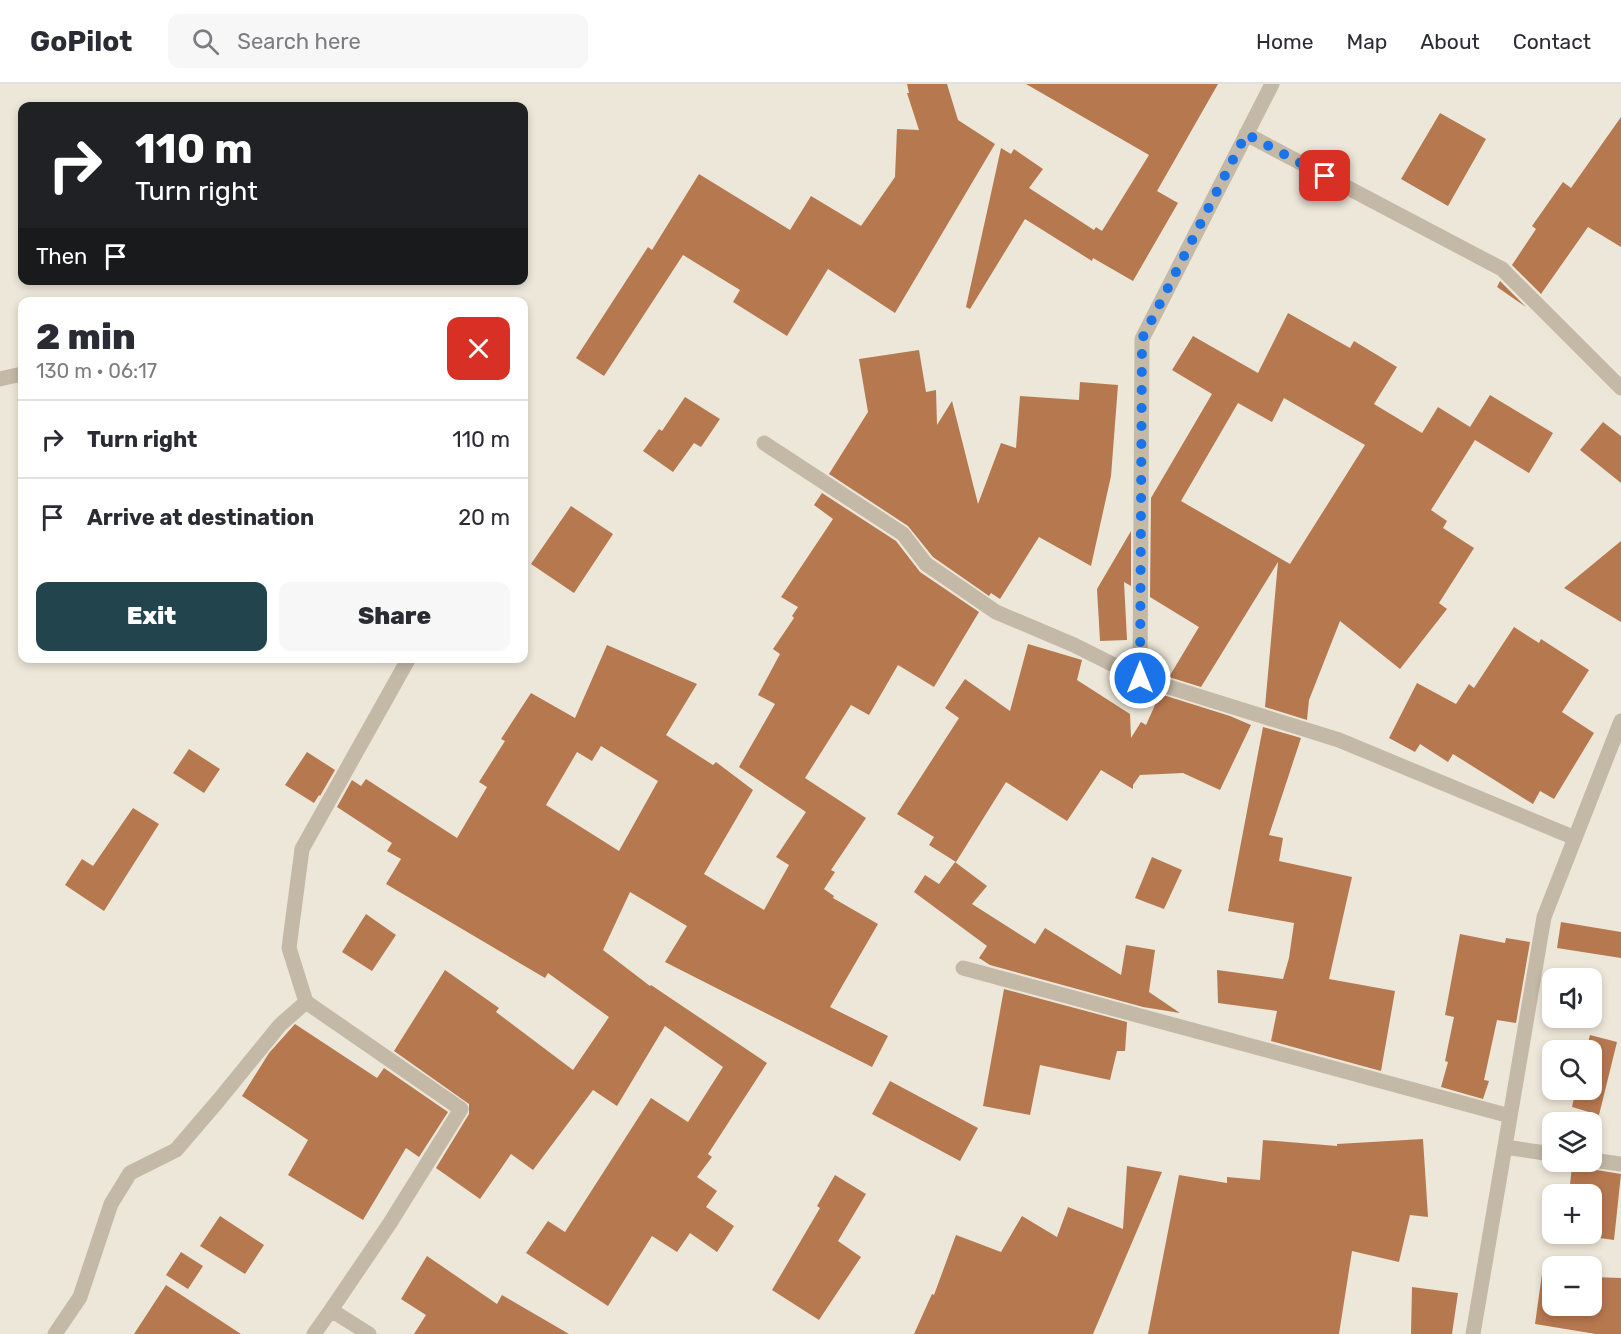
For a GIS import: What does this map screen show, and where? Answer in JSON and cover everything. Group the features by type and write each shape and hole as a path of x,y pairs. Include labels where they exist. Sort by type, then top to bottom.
{"street":[{"path":"1140,678 1142,339 1272,84"},
{"path":"1246,134 1502,269 1621,388"},
{"path":"0,379 18,375"},
{"path":"764,443 903,534 926,564 996,612 1074,645 1140,678 1339,740 1575,838"},
{"path":"315,1334 390,1223 461,1109 306,1002 289,948 302,849 406,663"},
{"path":"1473,1334 1544,916 1621,721"},
{"path":"963,968 1510,1116"},
{"path":"55,1334 80,1297 111,1204 130,1173 176,1150 280,1025 306,1002"},
{"path":"1505,1147 1542,1153"},
{"path":"1602,1161 1621,1164"},
{"path":"331,1310 369,1334"}],"building":[{"path":"907,84 947,84 958,120 995,144 895,313 828,269 787,336 733,302 740,290 683,255 604,376 576,358 648,247 652,250 699,174 790,230 811,196 861,226 895,177 897,129 919,130 907,93 909,93"},
{"path":"1026,84 1218,84 1157,191 1178,203 1133,281 1093,258 1092,261 1025,219 970,309 966,307 1001,148 1011,154 1014,149 1043,169 1029,188 1094,230 1096,227 1102,231 1149,155"},
{"path":"1440,113 1486,139 1448,206 1401,179"},
{"path":"1621,117 1621,247 1588,227 1541,294 1512,265 1536,229 1532,226 1563,182 1571,188"},
{"path":"1500,281 1526,307 1497,287"},
{"path":"1288,313 1350,348 1354,341 1397,367 1374,404 1422,433 1438,407 1470,427 1490,395 1553,433 1529,473 1475,440 1431,510 1447,521 1443,528 1474,548 1439,603 1447,609 1400,669 1340,621 1309,700 1307,720 1265,707 1278,562 1201,687 1169,677 1199,627 1150,597 1151,498 1212,394 1172,370 1193,336 1258,373","holes":["1284,398 1365,445 1290,564 1181,501 1238,403 1272,422"]},
{"path":"919,350 926,392 936,390 937,425 952,401 978,504 1001,443 1016,448 1020,396 1079,400 1080,382 1118,385 1111,476 1091,566 1039,537 1000,599 991,593 989,596 933,557 908,526 829,474 868,412 859,359"},
{"path":"685,397 720,419 701,447 694,443 673,472 643,451 659,429 662,431"},
{"path":"1603,422 1621,436 1621,483 1580,450"},
{"path":"822,493 896,541 920,572 979,612 934,687 898,665 869,715 851,705 805,778 866,818 831,870 835,872 824,889 834,896 833,898 878,924 830,1007 888,1036 872,1067 665,962 687,926 630,892 603,950 650,986 767,1063 708,1154 712,1157 697,1177 717,1191 706,1207 734,1226 717,1252 690,1233 677,1252 652,1236 608,1306 526,1253 548,1221 565,1232 651,1098 688,1122 723,1067 665,1026 617,1106 593,1090 533,1170 511,1154 480,1199 436,1168 469,1114 469,1104 394,1051 445,970 499,1008 496,1012 573,1070 609,1017 548,973 545,978 386,884 401,859 387,851 392,843 337,807 352,780 361,786 366,779 457,838 487,787 479,782 505,741 501,739 531,693 575,718 607,645 697,684 666,735 713,765 716,762 753,790 704,874 764,910 789,865 776,857 806,812 739,767 775,704 758,695 780,654 773,649 794,618 792,616 798,607 781,597 833,519 814,505","holes":["601,746 658,781 619,851 546,805 577,752 592,761"]},
{"path":"571,506 613,534 574,593 531,564"},
{"path":"1131,531 1131,586 1124,582 1127,640 1100,641 1097,589"},
{"path":"1621,541 1621,622 1564,588"},
{"path":"1514,627 1539,643 1541,639 1589,670 1562,712 1594,733 1554,799 1540,791 1533,804 1453,754 1448,762 1420,744 1415,752 1389,738 1417,683 1456,704 1469,684 1474,688"},
{"path":"1028,644 1082,660 1077,680 1130,714 1131,738 1141,722 1146,725 1160,694 1251,725 1220,790 1183,773 1140,775 1133,789 1101,770 1067,821 1006,782 956,862 929,845 934,837 897,814 959,718 945,708 965,679 1010,711"},
{"path":"1263,727 1301,738 1269,835 1283,838 1279,861 1352,877 1329,979 1395,991 1381,1071 1271,1041 1277,1011 1218,1003 1217,970 1283,979 1289,958 1294,923 1228,911"},
{"path":"189,749 220,769 204,793 173,773"},
{"path":"307,752 335,770 314,803 285,785"},
{"path":"133,808 159,824 104,911 65,885 82,859 93,866"},
{"path":"1152,857 1182,870 1164,909 1135,898"},
{"path":"955,862 987,886 972,904 1035,944 1045,928 1121,975 1126,945 1155,950 1149,992 1180,1013 1143,1007 990,965 979,958 987,946 914,892 925,875 939,884"},
{"path":"366,914 396,935 372,971 342,952"},
{"path":"1561,922 1621,932 1621,958 1557,948"},
{"path":"1460,934 1505,943 1506,938 1530,942 1516,1023 1497,1020 1484,1080 1489,1081 1483,1099 1441,1087 1448,1062 1445,1061 1454,1017 1445,1015"},
{"path":"1004,989 1127,1022 1125,1051 1117,1051 1110,1080 1040,1065 1030,1115 983,1106"},
{"path":"295,1024 377,1078 384,1068 448,1112 419,1157 406,1148 363,1220 288,1175 308,1140 242,1096 269,1053"},
{"path":"1590,1035 1617,1042 1600,1112 1589,1112 1572,1107 1574,1100 1602,1100 1602,1040 1589,1040"},
{"path":"890,1081 978,1128 960,1161 872,1114"},
{"path":"1423,1139 1428,1217 1410,1215 1399,1262 1352,1251 1339,1334 1148,1334 1179,1175 1227,1183 1227,1177 1260,1180 1263,1140 1337,1146 1337,1144"},
{"path":"1127,1166 1162,1172 1093,1334 914,1334 932,1294 934,1295 956,1235 1001,1252 1022,1216 1057,1237 1068,1207 1123,1229"},
{"path":"1602,1171 1621,1174 1614,1240 1602,1238 1602,1184 1570,1184 1571,1172"},
{"path":"835,1175 866,1194 838,1241 861,1257 819,1320 772,1290 820,1208 817,1206"},
{"path":"220,1216 264,1245 245,1274 200,1246"},
{"path":"181,1252 203,1266 188,1289 166,1275"},
{"path":"427,1256 497,1304 502,1295 569,1334 414,1334 426,1315 401,1299"},
{"path":"1542,1274 1542,1316 1602,1316 1602,1277 1621,1278 1621,1334 1596,1334 1535,1324"},
{"path":"166,1285 241,1334 134,1334"},
{"path":"1412,1287 1458,1293 1452,1334 1411,1334"}],"route":[{"path":"1140,678 1142,339 1246,134 1325,176"}]}
